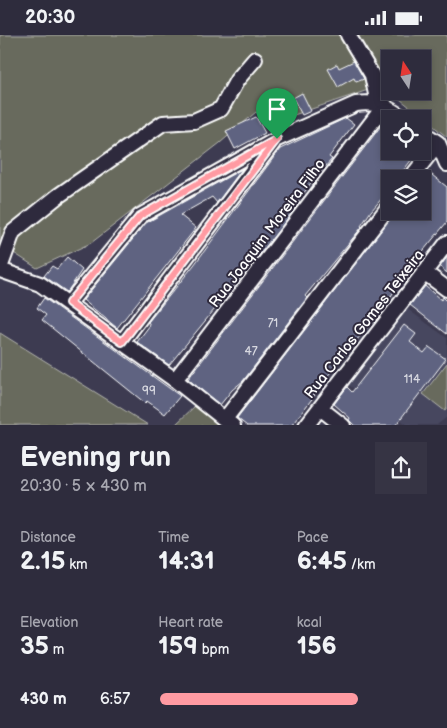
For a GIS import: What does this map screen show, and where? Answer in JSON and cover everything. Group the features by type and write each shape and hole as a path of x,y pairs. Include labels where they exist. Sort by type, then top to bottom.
{"street":[{"path":"348,35 372,75 382,105"},
{"path":"255,59 237,80 221,109 194,121 164,123 58,196 13,232 0,269 40,284 69,303 229,422 381,217"},
{"path":"69,303 140,216 277,139 356,104 368,102 382,105 390,110"},
{"name":"Rua Joaquim Moreira Filho","path":"175,380 382,105"},
{"path":"431,138 438,143 447,164"},
{"path":"122,342 277,139"},
{"path":"417,170 438,143"},
{"name":"Rua Carlos Gomes Teixeira","path":"306,425 447,243"},
{"path":"424,272 447,289"},
{"path":"320,408 343,425"}],"shaded area":[{"path":"406,308 447,338 447,417 437,425 408,425 347,384"}],"green space":[{"path":"0,35 447,35 447,137 431,124 431,110 414,110 401,100 431,100 431,50 381,50 381,86 273,122 256,112 220,143 91,243 37,268 0,244"},
{"path":"0,333 148,425 0,425"},
{"path":"447,363 447,408 445,411 423,394"},
{"path":"197,404 222,425 175,425"}],"building":[{"path":"354,61 364,79 356,82 354,78 338,87 328,69 337,64 339,68"},
{"path":"302,93 311,111 302,115 293,98"},
{"path":"256,117 265,133 235,149 226,131"},
{"path":"346,118 354,124 329,157 332,159 310,184 297,203 299,204 264,249 169,365 137,342 150,325 148,322 194,265 280,149"},
{"path":"381,126 381,160 411,160 404,170 381,170 381,199 371,211 362,227 305,296 307,298 243,381 232,390 220,405 188,379"},
{"path":"242,169 217,203 212,197 180,215 196,228 117,328 83,300 146,223"},
{"path":"431,174 447,187 447,222 405,273 387,303 313,394 315,395 292,425 246,425 237,418 389,220 431,220"},
{"path":"67,257 82,270 67,292 44,276 52,266 57,269"},
{"path":"447,257 447,273 440,267"},
{"path":"425,286 441,300 443,297 447,301 447,334 410,305"},
{"path":"44,298 180,396 165,414 147,401 145,403 42,320 46,315 37,308"},
{"path":"404,325 416,334 410,342 424,353 429,347 446,359 396,425 354,425 349,420 350,418 334,404 347,387 352,392"}],"route":[{"path":"277,139 122,342 69,303 140,216 277,139"}]}
